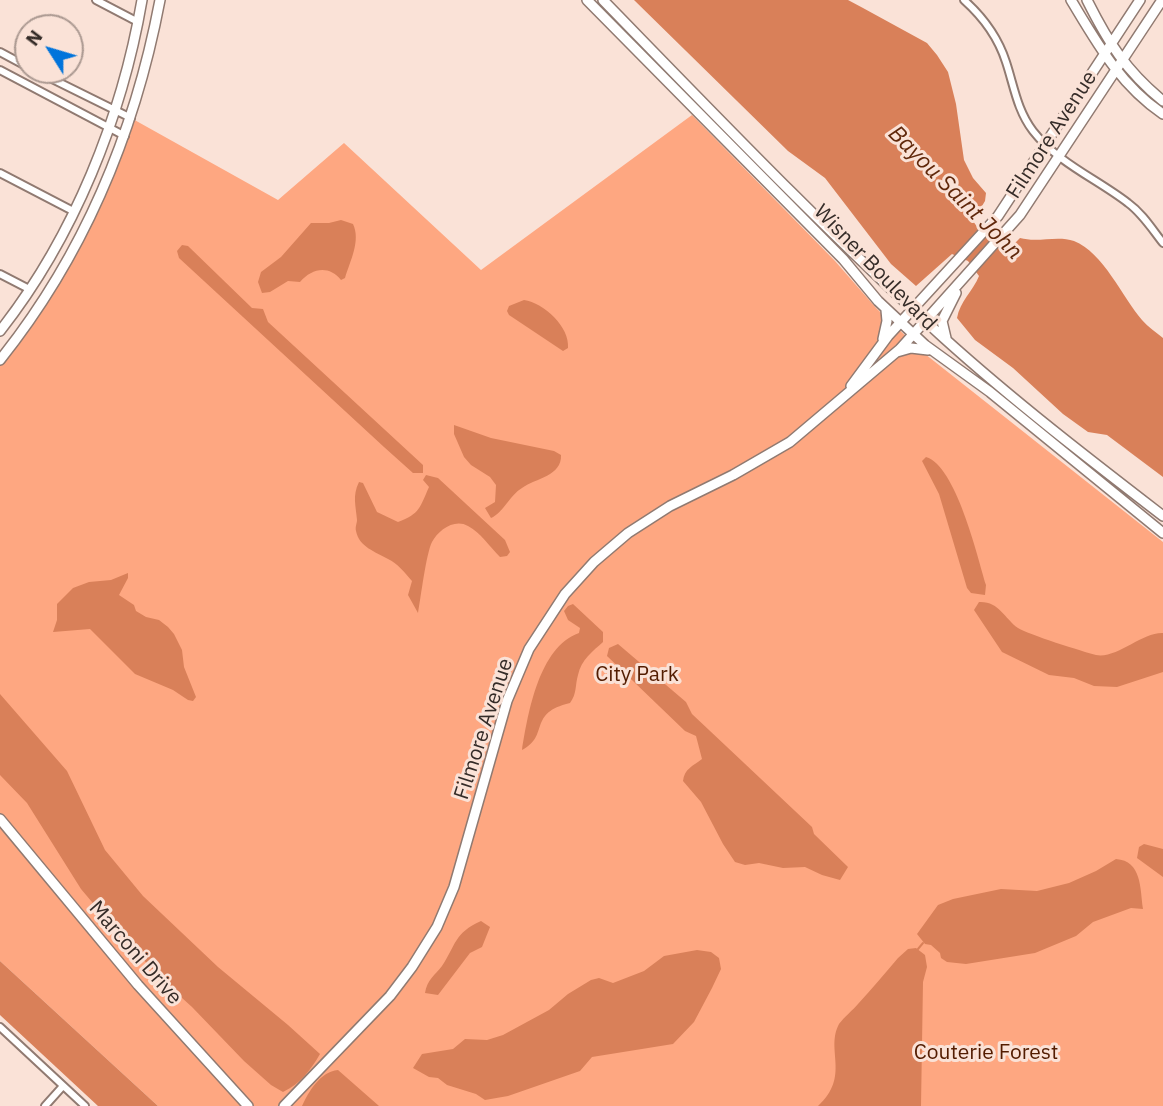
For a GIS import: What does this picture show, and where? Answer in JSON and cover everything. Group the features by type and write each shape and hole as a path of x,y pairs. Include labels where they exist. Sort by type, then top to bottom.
{"street":[{"path":"96,0 138,22"},
{"path":"0,331 29,289 73,211 114,111 127,69 142,0"},
{"path":"0,360 41,306 69,259 103,190 131,118 144,74 160,0"},
{"name":"Wisner Boulevard","path":"587,0 843,259 886,310 931,351 989,392 1163,533"},
{"name":"Wisner Boulevard","path":"603,0 812,214 925,321 1007,392 1163,516"},
{"path":"964,0 993,32 1007,63 1021,112 1034,133 1059,156 1128,203 1163,243"},
{"path":"1071,0 1104,56 1116,71 1143,99 1163,114"},
{"path":"1087,0 1122,61 1163,100"},
{"name":"Filmore Avenue","path":"842,398 900,322 984,233 1013,197 1140,0"},
{"name":"Filmore Avenue","path":"284,1106 390,996 437,928 454,887 510,692 529,649 565,594 594,562 628,533 670,506 774,453 818,420 896,352 996,245 1020,215 1162,0"},
{"path":"0,70 125,136"},
{"path":"61,84 131,118"},
{"path":"83,115 91,100"},
{"path":"0,173 73,211"},
{"path":"52,251 69,259"},
{"path":"0,274 29,289"},
{"path":"947,340 942,321 963,280"},
{"path":"897,295 917,297 927,293"},
{"path":"882,344 886,330 886,310"},
{"path":"896,352 911,348 931,351"},
{"name":"Marconi Drive","path":"0,819 138,985 248,1106"},
{"path":"0,1027 85,1106"},
{"path":"45,1106 63,1086"},
{"name":"Filmore Avenue","path":"290,1106 304,1088"}],"green space":[{"name":"City Park","path":"692,115 835,261 877,309 925,354 1163,542 1163,1106 158,1106 0,961 0,360 69,259 131,118 278,200 344,143 481,270"}],"water":[{"name":"Bayou Saint John","path":"634,0 848,0 927,43 948,72 956,104 964,160 973,178 986,193 985,201 973,221 980,231 1000,249 1010,248 1020,238 1074,241 1094,255 1142,320 1163,338 1163,477 1107,435 1088,432 1063,414 1013,368 975,340 957,318 979,276 968,261 952,254 916,286 891,264 825,178 788,151"},
{"path":"341,220 353,224 356,237 345,278 341,280 331,272 320,270 300,282 288,281 270,292 262,293 258,282 261,272 281,257 311,223"},
{"path":"182,245 188,246 252,308 263,309 268,322 423,465 423,473 413,473 179,258 177,251"},
{"path":"524,300 540,306 554,317 565,332 568,348 563,351 509,315 509,306"},
{"path":"454,425 491,438 554,451 561,455 560,462 553,472 518,491 491,518 485,508 495,502 496,485 464,457 454,434"},
{"path":"926,457 937,464 956,494 986,585 985,595 971,593 967,588 939,494 922,461"},
{"path":"426,475 438,478 505,540 510,552 507,556 500,557 477,532 463,524 452,524 432,542 418,613 408,595 412,581 395,563 369,548 358,537 355,496 359,482 363,483 377,512 398,522 411,516 421,505 429,487 423,480"},
{"path":"128,573 119,595 134,605 136,611 159,620 174,634 182,650 184,667 196,697 193,701 135,674 90,629 53,632 57,620 57,604 73,588 89,582 111,580"},
{"path":"979,602 992,604 1023,631 1096,655 1112,653 1147,637 1163,633 1163,672 1117,687 1094,686 1074,678 1049,675 1002,652 974,610"},
{"path":"573,604 603,632 603,642 582,665 570,703 548,713 535,738 522,750 532,700 545,666 565,641 579,633 580,628 568,620 564,611"},
{"path":"618,644 686,702 692,714 812,827 814,834 848,867 840,880 805,867 783,868 735,862 701,802 683,781 687,771 702,759 696,736 685,731 607,656 609,648"},
{"path":"0,694 67,771 105,850 143,896 218,967 320,1054 309,1071 295,1085 283,1092 244,1061 160,978 81,889 27,803 0,775"},
{"path":"1144,844 1163,849 1163,877 1137,858 1139,847"},
{"path":"1116,859 1125,861 1135,870 1143,909 1131,908 1093,922 1076,936 1035,953 966,964 947,962 917,934 938,905 953,899 1001,889 1037,891 1069,883"},
{"path":"481,921 490,927 482,947 470,953 438,995 425,993 429,981 442,966 460,935"},
{"path":"916,948 925,955 927,967 923,982 921,1106 818,1106 833,1084 835,1034 839,1024 898,958 908,949"},
{"path":"697,950 711,952 719,958 721,969 694,1022 673,1044 592,1057 580,1071 508,1096 485,1100 413,1068 422,1054 453,1049 465,1039 487,1040 503,1035 549,1010 591,980 599,978 613,983 644,971 664,956"},
{"path":"0,961 158,1106 98,1106 0,1015"},
{"path":"338,1070 379,1106 302,1106 321,1078"}],"waterway":[{"path":"918,949 923,943"}],"park label":[{"name":"Couterie Forest","path":"986,1053"}]}
